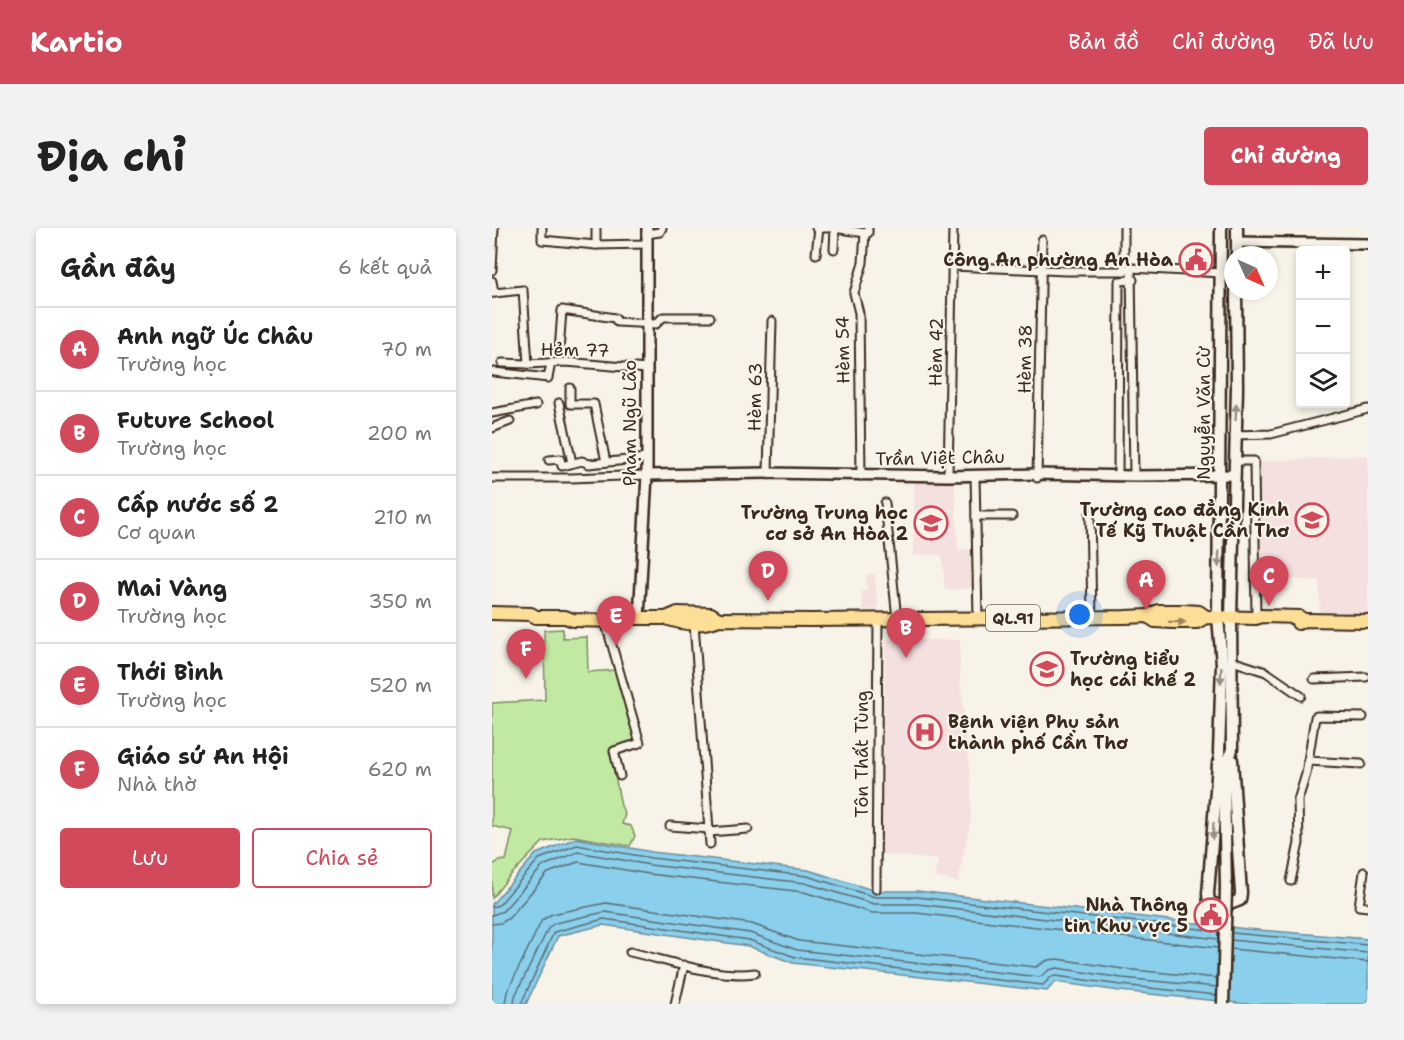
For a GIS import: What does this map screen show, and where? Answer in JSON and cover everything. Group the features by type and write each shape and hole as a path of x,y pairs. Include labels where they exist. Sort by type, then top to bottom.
{"highway":[{"name":"QL.91","path":"666,618 677,622 709,623 719,619 1148,616 1158,611 1184,611 1218,617 1299,617 1304,620 1368,621"},
{"name":"QL.91","path":"565,617 573,612 621,613 634,618"},
{"name":"QL.91","path":"492,613 604,621 666,618 678,614 711,614 719,619"},
{"name":"QL.91","path":"492,620 530,621 536,617"}],"main road":[{"name":"Nguyễn Văn Cừ","path":"1221,228 1218,617 1222,664 1219,752 1224,778 1226,889 1223,1004"},
{"path":"1237,228 1237,246"},
{"name":"Nguyễn Văn Cừ","path":"1224,778 1232,749 1232,661 1218,617 1234,460 1237,388 1236,300"},
{"path":"1219,752 1208,894 1209,902 1218,906 1240,900 1241,893 1232,749"}],"street":[{"path":"542,228 542,240 596,244 660,232 662,228"},
{"path":"596,228 596,244"},
{"path":"816,254 818,228 829,228"},
{"path":"834,249 834,228 866,231"},
{"name":"Hèm 42","path":"948,476 953,228"},
{"path":"1124,228 1128,269 1133,280 1134,476"},
{"path":"492,270 494,231"},
{"name":"Hèm 54","path":"861,476 859,313 854,293 863,263 866,231"},
{"name":"Phạm Ngũ Lão","path":"634,618 647,475 647,235"},
{"name":"Hèm 38","path":"1037,476 1042,240"},
{"path":"1237,242 1368,244"},
{"path":"952,266 1221,273"},
{"path":"1118,475 1119,281 1133,280"},
{"path":"492,281 493,293 523,290 528,364"},
{"path":"559,352 562,310 615,318 616,322 647,324 656,324 663,317 710,317"},
{"name":"Hèm 63","path":"768,473 772,321"},
{"name":"Hẻm 77","path":"502,363 585,363 647,369"},
{"path":"494,372 548,378 551,363"},
{"path":"570,388 570,404 594,404 606,462"},
{"path":"559,403 572,463"},
{"path":"492,413 536,405"},
{"path":"1234,435 1271,434 1368,409"},
{"path":"492,428 510,421"},
{"path":"549,460 560,459 562,465 582,461 589,464 647,458"},
{"path":"1234,460 1254,461 1256,618"},
{"name":"Trần Việt Châu","path":"647,475 768,473 861,476 1233,475"},
{"path":"492,478 647,475"},
{"path":"975,475 978,618"},
{"path":"885,503 897,619"},
{"path":"1090,513 1092,617"},
{"path":"976,516 1012,516"},
{"name":"Tôn Thất Tùng","path":"876,889 878,619"},
{"path":"604,621 640,743 614,751 620,776"},
{"path":"694,623 710,844"},
{"path":"1232,661 1266,672 1301,696"},
{"path":"1314,679 1366,677"},
{"path":"1291,881 1299,843 1298,800 1308,761 1314,721 1317,716 1363,717"},
{"path":"1308,761 1361,764"},
{"path":"670,826 709,831 748,829"},
{"path":"1364,872 1359,906 1368,907"},
{"path":"630,952 737,975 755,973"},
{"path":"675,1004 684,965"}],"shaded area":[{"name":"Trường cao đẳng Kinh Tế Kỹ Thuật Cần Thơ","path":"1368,455 1368,613 1320,612 1319,580 1256,579 1255,462"},
{"name":"Trường Trung học cơ sở An Hòa 2","path":"954,480 958,549 973,550 973,588 945,590 942,555 914,555 914,481"},
{"path":"875,574 878,609 866,610 863,608 861,592 867,590 866,575"},
{"name":"Bệnh viện Phụ sản thành phố Cần Thơ","path":"886,639 960,640 960,677 971,787 971,819 958,882 934,877 938,860 881,854"}],"green space":[{"path":"563,629 563,638 587,637 588,672 617,670 637,742 610,750 621,806 625,814 622,824 631,826 635,836 630,846 573,836 543,842 492,898 492,865 506,860 513,831 492,826 492,703 545,700 544,630"}],"water":[{"path":"576,838 652,852 808,870 876,891 917,891 1247,929 1368,939 1368,1004 1248,1004 1055,982 1047,991 793,963 748,946 603,925 558,936 526,1004 492,1004 492,904 536,854"}],"place":[{"name":"Công An phường An Hòa","path":"1196,260"},
{"name":"Trường cao đẳng Kinh Tế Kỹ Thuật Cần Thơ","path":"1312,520"},
{"name":"Trường Trung học cơ sở An Hòa 2","path":"931,523"},
{"name":"Mai Vàng","path":"768,601"},
{"name":"Cấp nước số 2","path":"1269,606"},
{"name":"Anh ngữ Úc Châu","path":"1146,610"},
{"name":"Thới Bình","path":"616,646"},
{"name":"Future School","path":"906,658"},
{"name":"Trường tiểu học cái khế 2","path":"1047,669"},
{"name":"Giáo sứ An Hội","path":"526,679"},
{"name":"Bệnh viện Phụ sản thành phố Cần Thơ","path":"925,732"},
{"name":"Nhà Thông tin Khu vực 5","path":"1211,915"}]}
